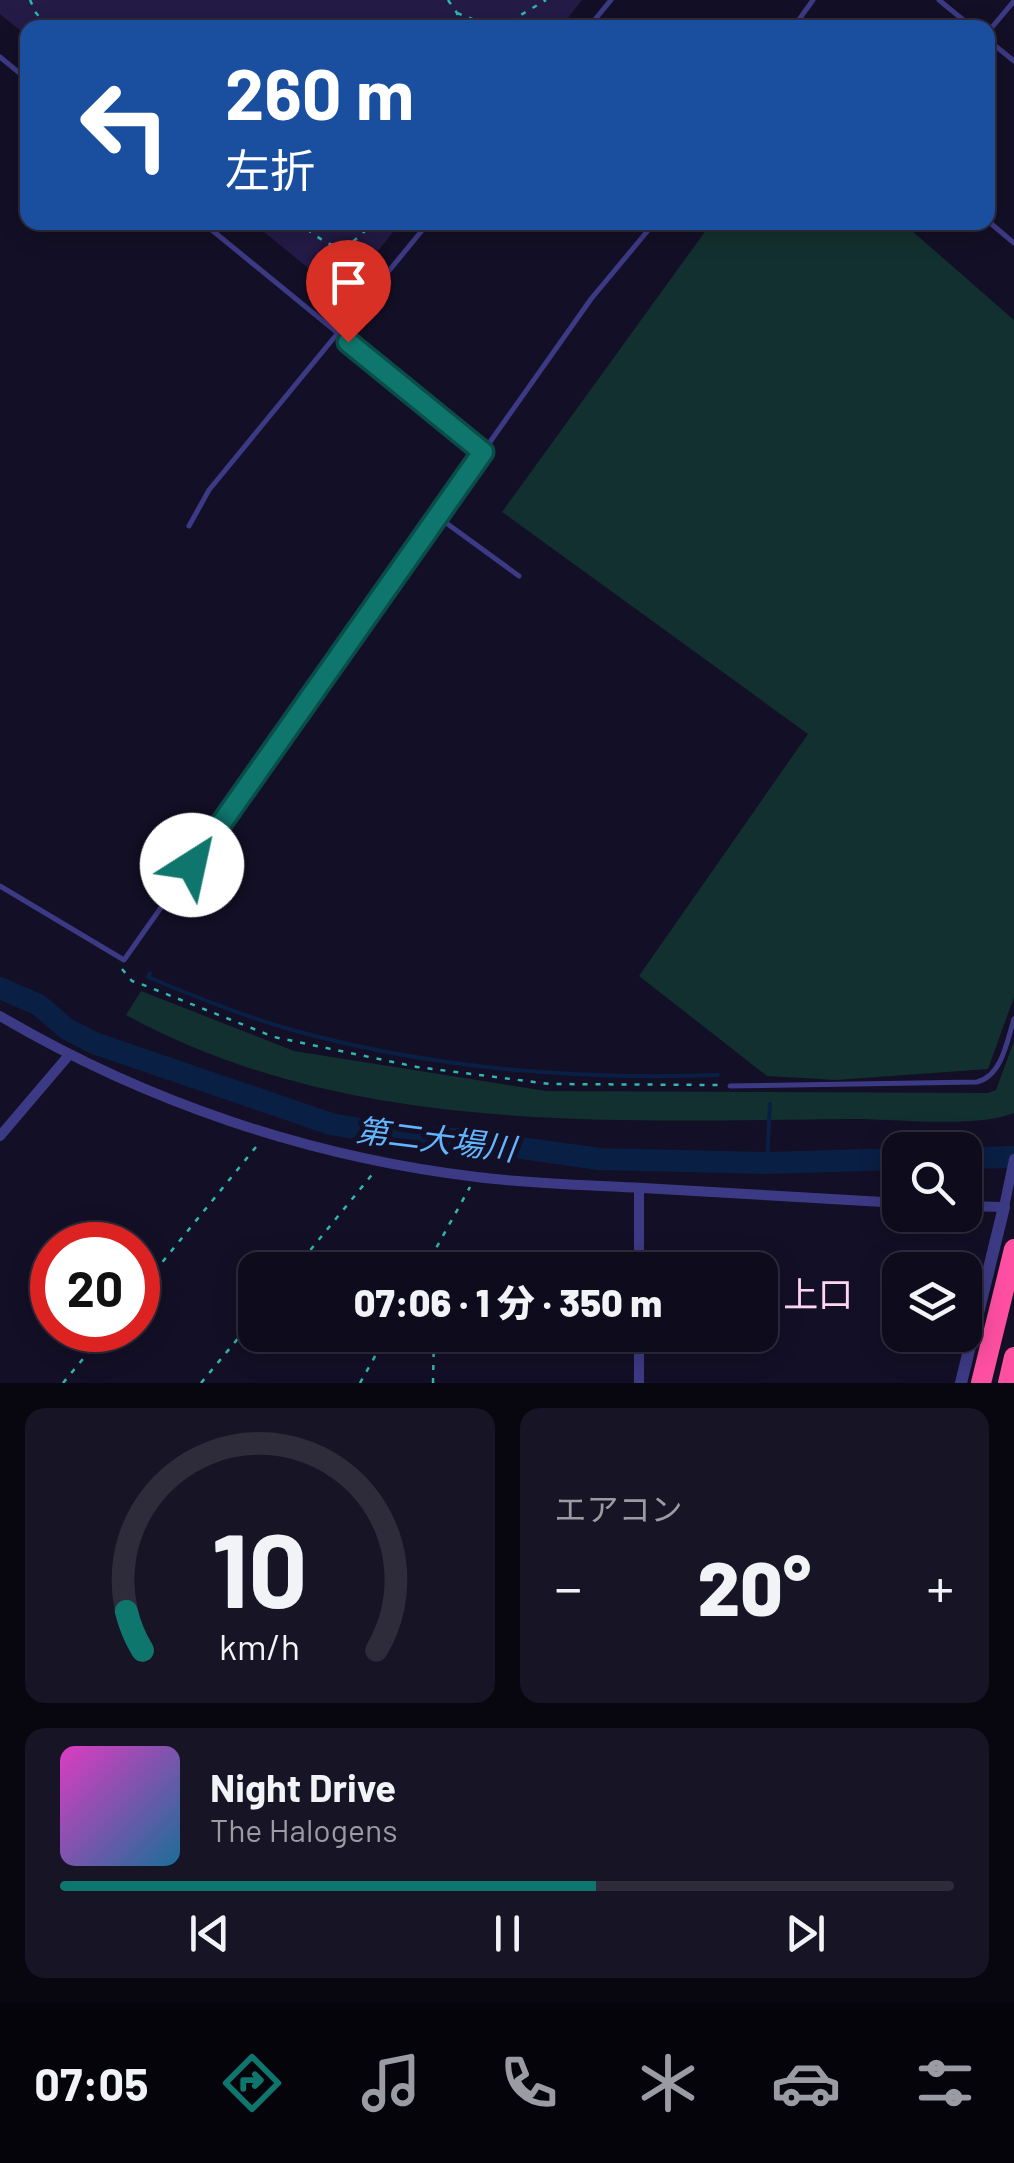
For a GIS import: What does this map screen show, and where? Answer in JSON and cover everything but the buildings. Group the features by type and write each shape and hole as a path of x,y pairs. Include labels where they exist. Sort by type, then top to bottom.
{"highway":[{"path":"981,1383 1014,1249"},
{"path":"1008,1383 1014,1356"}],"street":[{"path":"0,1016 69,1055 179,1103 267,1134 382,1162 476,1177 882,1201"},
{"path":"0,1136 69,1055"},
{"path":"1014,1159 982,1292 1014,1300"},
{"path":"640,1188 640,1252"},
{"path":"982,1206 1004,1207"},
{"path":"639,1352 639,1383"},
{"path":"960,1383 967,1352"}],"lane":[{"path":"594,20 610,0"},
{"path":"940,0 964,20"},
{"path":"995,24 1014,1"},
{"path":"0,57 20,73"},
{"path":"212,230 483,452"},
{"path":"188,526 209,490 422,230"},
{"path":"0,886 124,960 591,299 647,230"},
{"path":"438,517 519,576"},
{"path":"730,1086 987,1080 995,1072 1014,1020"}],"path":[{"path":"448,0 458,20"},
{"path":"510,20 546,0"},
{"path":"457,13 475,20"},
{"path":"308,230 343,248 352,246 366,230"},
{"path":"120,966 132,980 260,1032 306,1046 417,1068 550,1084 730,1086"},
{"path":"160,1265 267,1134"},
{"path":"309,1252 382,1162"},
{"path":"434,1252 476,1177"},
{"path":"202,1383 238,1339"},
{"path":"63,1383 89,1352"},
{"path":"360,1383 377,1352"},
{"path":"434,1352 434,1383"}],"green space":[{"path":"706,230 911,230 1014,320 1014,997 988,1069 836,1080 767,1076 639,976 808,734 502,512"},
{"path":"141,991 294,1051 546,1091 988,1093 996,1090 1014,1041 1014,1113 957,1122 571,1119 478,1113 387,1101 297,1082 210,1054 126,1015"}],"waterway":[{"path":"150,973 148,977 267,1022 408,1056 511,1070 615,1076 718,1075"},
{"name":"第二大場川","path":"0,988 39,1005 67,1029 94,1043 331,1124 410,1138 457,1139 599,1159 767,1163 882,1160"},
{"path":"767,1163 770,1104"},
{"name":"第二大場川","path":"982,1158 1014,1157"}],"district":[{"name":"上口","path":"818,1293"}],"route":[{"path":"192,865 483,452 348,342"}]}
